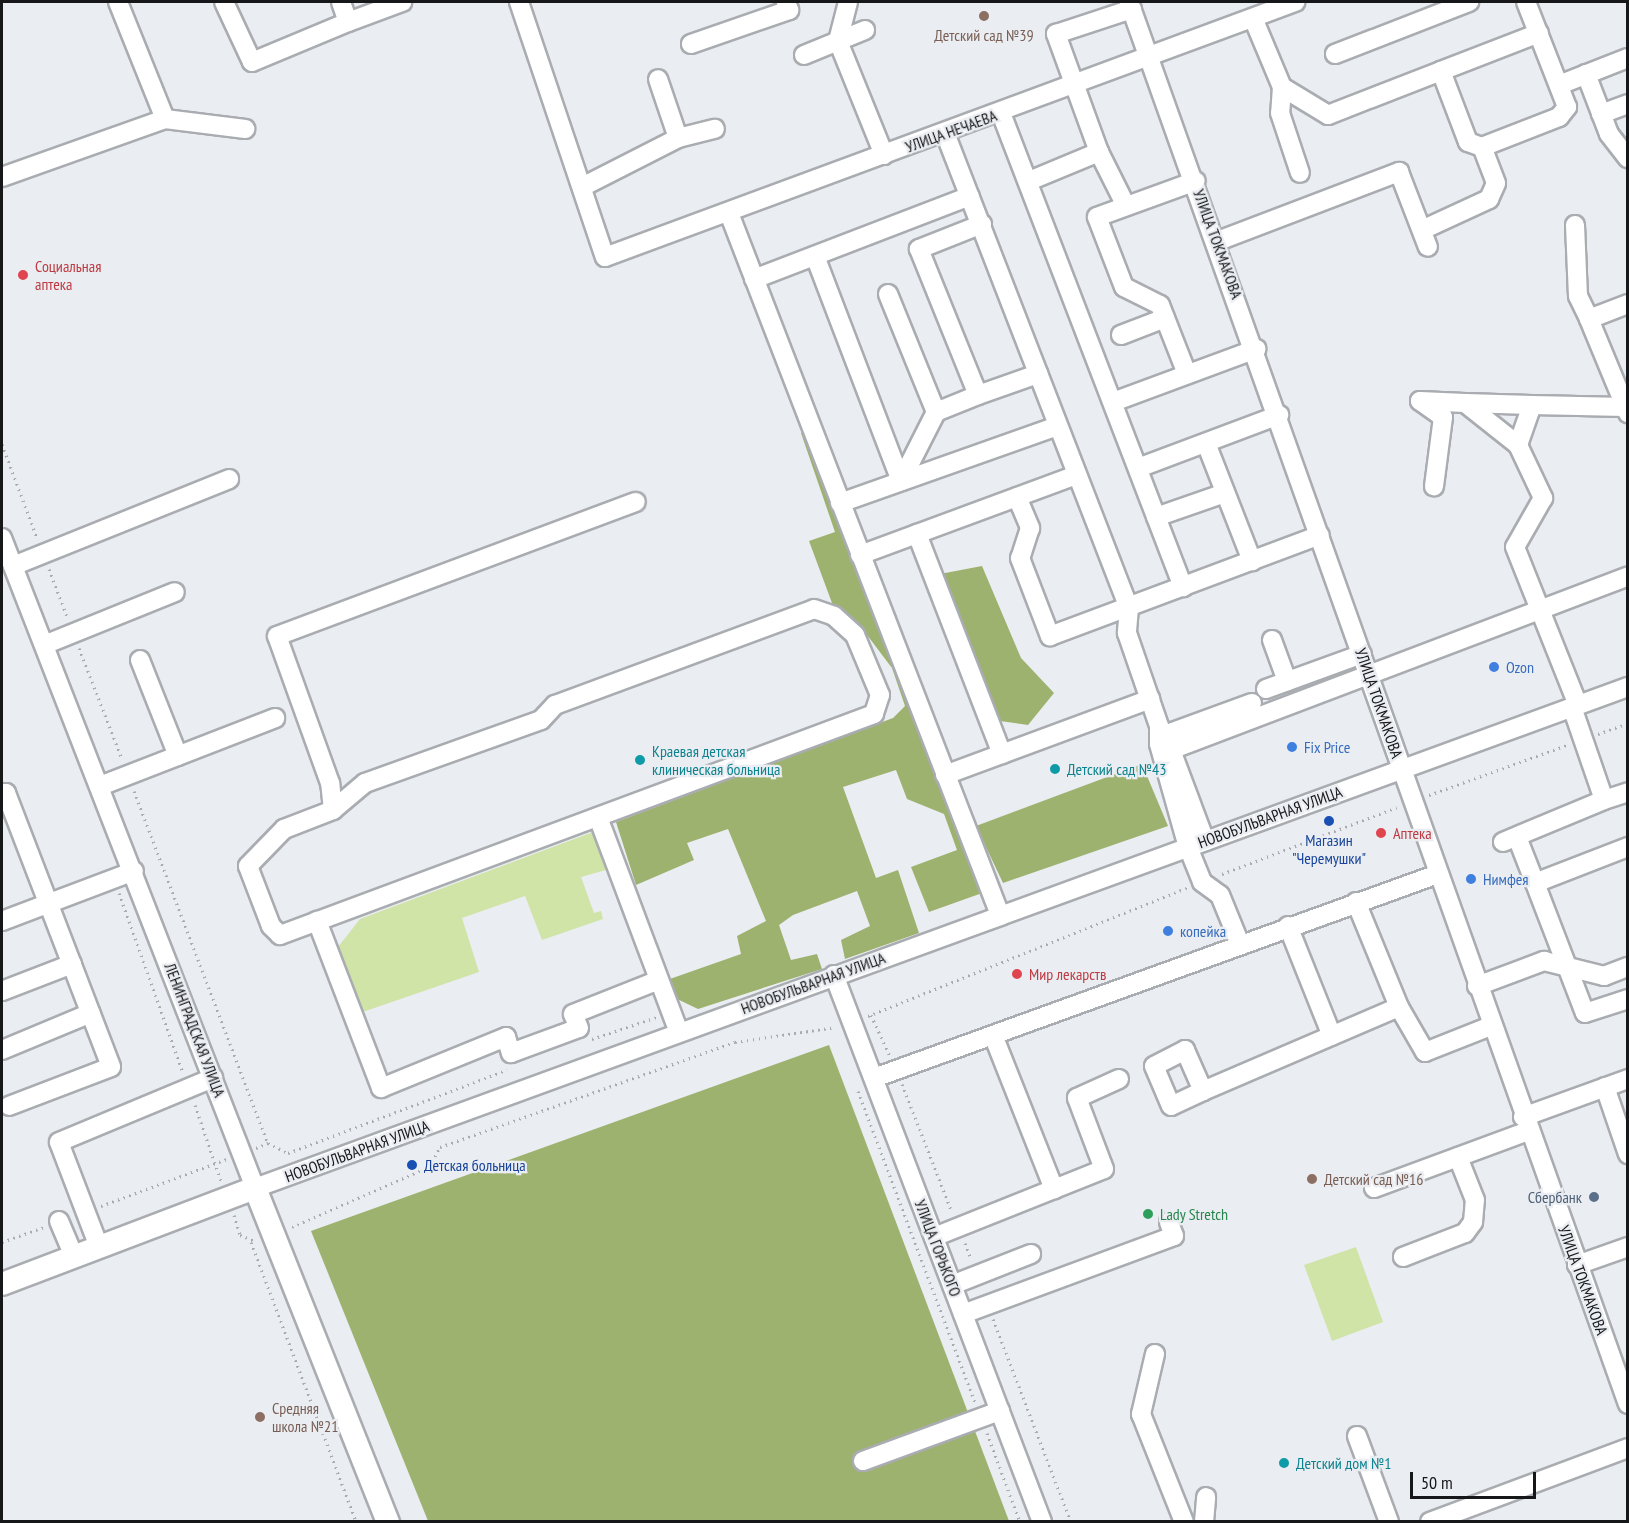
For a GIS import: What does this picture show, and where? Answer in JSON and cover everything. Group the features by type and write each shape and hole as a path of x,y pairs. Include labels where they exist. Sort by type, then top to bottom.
{"main road":[{"name":"ЛЕНИНГРАДСКАЯ УЛИЦА","path":"255,1188 388,1521"},
{"name":"НОВОБУЛЬВАРНАЯ УЛИЦА","path":"2,1284 255,1188"}],"street":[{"path":"118,2 165,118"},
{"path":"224,2 252,62 402,2"},
{"path":"341,2 348,22"},
{"path":"519,2 582,187 678,138 715,129"},
{"path":"691,44 789,10 786,2"},
{"path":"848,2 838,41 884,155"},
{"name":"УЛИЦА НЕЧАЕВА","path":"582,187 605,257 1074,87 1295,2"},
{"path":"1335,54 1469,2"},
{"path":"1441,71 1468,142 1482,147 1559,117 1567,108 1526,2"},
{"path":"1126,206 1099,152 1056,34 1130,5"},
{"name":"УЛИЦА ТОКМАКОВА","path":"1130,5 1218,242 1476,986 1628,1404"},
{"path":"1253,18 1282,87 1280,113 1300,173"},
{"path":"804,55 865,30"},
{"path":"1282,87 1328,115 1539,33"},
{"path":"1559,85 1628,58"},
{"path":"1586,74 1601,114 1628,158"},
{"path":"658,79 678,138"},
{"path":"1601,114 1628,104"},
{"path":"1001,113 1183,587"},
{"path":"2,177 165,118 245,129"},
{"path":"945,133 1129,608 1127,633 1150,699 1159,737 1196,844"},
{"path":"1422,230 1489,199 1496,183 1482,147"},
{"path":"1029,181 1099,152"},
{"path":"1218,242 1399,172 1428,247"},
{"path":"1187,374 1160,305 1124,287 1097,217 1196,181"},
{"path":"754,279 970,195"},
{"path":"729,213 1000,915"},
{"path":"978,395 919,249 982,224"},
{"path":"1434,486 1443,417 1420,401 1626,410 1578,296 1575,225"},
{"path":"815,256 901,481"},
{"path":"888,294 936,412"},
{"path":"1589,319 1628,304"},
{"path":"1121,334 1166,318"},
{"path":"1113,402 1256,349"},
{"path":"901,481 936,412 1038,374"},
{"path":"1465,403 1518,445 1543,498 1515,547 1541,608 1604,800"},
{"path":"1518,445 1532,405"},
{"path":"1138,468 1279,415"},
{"path":"840,503 1057,426"},
{"path":"1206,443 1252,561"},
{"path":"860,555 1076,475"},
{"path":"13,566 229,479"},
{"path":"1156,517 1225,493"},
{"path":"1017,497 1030,528 1020,558 1050,636 1320,535"},
{"path":"333,810 330,783 278,636 636,502"},
{"path":"917,534 1002,754"},
{"name":"ЛЕНИНГРАДСКАЯ УЛИЦА","path":"2,537 134,871 255,1188"},
{"path":"1240,944 1220,895 1202,882 1196,844 1171,750 1628,576"},
{"path":"44,645 175,592"},
{"path":"814,609 834,616 855,635 880,695 874,714 280,935 248,866 284,829 333,810 365,783 541,720 555,705 814,609"},
{"path":"1272,640 1287,681"},
{"path":"1266,689 1362,654"},
{"path":"140,660 178,756"},
{"name":"НОВОБУЛЬВАРНАЯ УЛИЦА","path":"255,1188 1628,687"},
{"path":"945,775 1150,699"},
{"path":"1159,737 1252,703"},
{"path":"100,786 275,718"},
{"path":"1628,792 1510,840 1535,883 1585,1013 1628,999"},
{"path":"2,793 6,793 111,1066 9,1106"},
{"path":"598,817 679,1032"},
{"path":"1535,883 1628,847"},
{"path":"2,921 134,871"},
{"path":"874,1078 1438,874"},
{"path":"1356,902 1399,1007 1425,1052 1491,1026"},
{"path":"317,921 381,1088 506,1037 512,1053 579,1028 573,1014 659,980"},
{"path":"1288,927 1332,1036"},
{"path":"1476,986 1544,961 1605,976 1628,967"},
{"path":"2,992 72,964"},
{"name":"УЛИЦА ГОРЬКОГО","path":"834,975 1042,1521"},
{"path":"1203,1091 1399,1007"},
{"path":"2,1050 91,1013"},
{"path":"993,1035 1054,1189"},
{"path":"99,1247 58,1142 213,1078"},
{"path":"934,1237 1104,1170 1077,1098 1119,1079"},
{"path":"1374,1188 1458,1157 1605,1087 1628,1079"},
{"path":"1605,1087 1628,1154"},
{"path":"1403,1257 1465,1233 1473,1222 1475,1200 1458,1157"},
{"path":"59,1221 74,1257"},
{"path":"963,1314 1174,1236 1169,1222"},
{"path":"1578,1265 1628,1247"},
{"path":"952,1285 1031,1254"},
{"path":"1155,1354 1141,1414 1184,1521"},
{"path":"863,1461 1000,1411"},
{"path":"1357,1436 1389,1521"},
{"path":"1430,1521 1628,1448"},
{"path":"1204,1521 1206,1497"}],"path":[{"path":"2,444 268,1143"},
{"path":"251,1242 429,1167 440,1147 735,1042 854,1023 1202,882 1413,801 1628,723"},
{"path":"834,1028 838,1039"},
{"path":"855,1083 1020,1521"},
{"path":"240,1235 251,1242 356,1521"}],"green space":[{"path":"808,431 985,892 929,912 911,867 957,850 944,814 907,799 896,770 843,787 876,878 898,870 919,933 845,959 841,940 870,926 857,891 793,915 779,925 791,960 817,954 822,969 698,1009 673,997 667,980 741,954 737,936 766,921 728,829 687,843 694,860 636,885 616,822 893,718 905,706 892,668 861,627 832,603 809,541 835,532 801,433"},
{"path":"982,566 1021,658 1054,693 1028,725 1000,721 940,574"},
{"path":"1142,764 1168,826 1003,883 976,826"},
{"path":"593,832 601,836 613,868 581,877 594,913 601,911 603,919 542,940 525,896 462,918 479,972 357,1014 334,952 360,919"},
{"path":"829,1045 1009,1521 428,1521 311,1231"},
{"path":"1356,1247 1383,1322 1332,1341 1304,1265"}],"place":[{"name":"Детский сад №39","path":"984,16"},
{"name":"Социальная аптека","path":"23,275"},
{"name":"Ozon","path":"1494,667"},
{"name":"Fix Price","path":"1292,747"},
{"name":"Краевая детская клиническая больница","path":"640,760"},
{"name":"Детский сад №43","path":"1055,769"},
{"name":"Магазин \"Черемушки\"","path":"1329,821"},
{"name":"Аптека","path":"1381,833"},
{"name":"Нимфея","path":"1471,879"},
{"name":"копейка","path":"1168,931"},
{"name":"Мир лекарств","path":"1017,974"},
{"name":"Детская больница","path":"412,1165"},
{"name":"Детский сад №16","path":"1312,1179"},
{"name":"Сбербанк","path":"1594,1197"},
{"name":"Lady Stretch","path":"1148,1214"},
{"name":"Средняя школа №21","path":"260,1417"},
{"name":"Детский дом №1","path":"1284,1463"}]}
